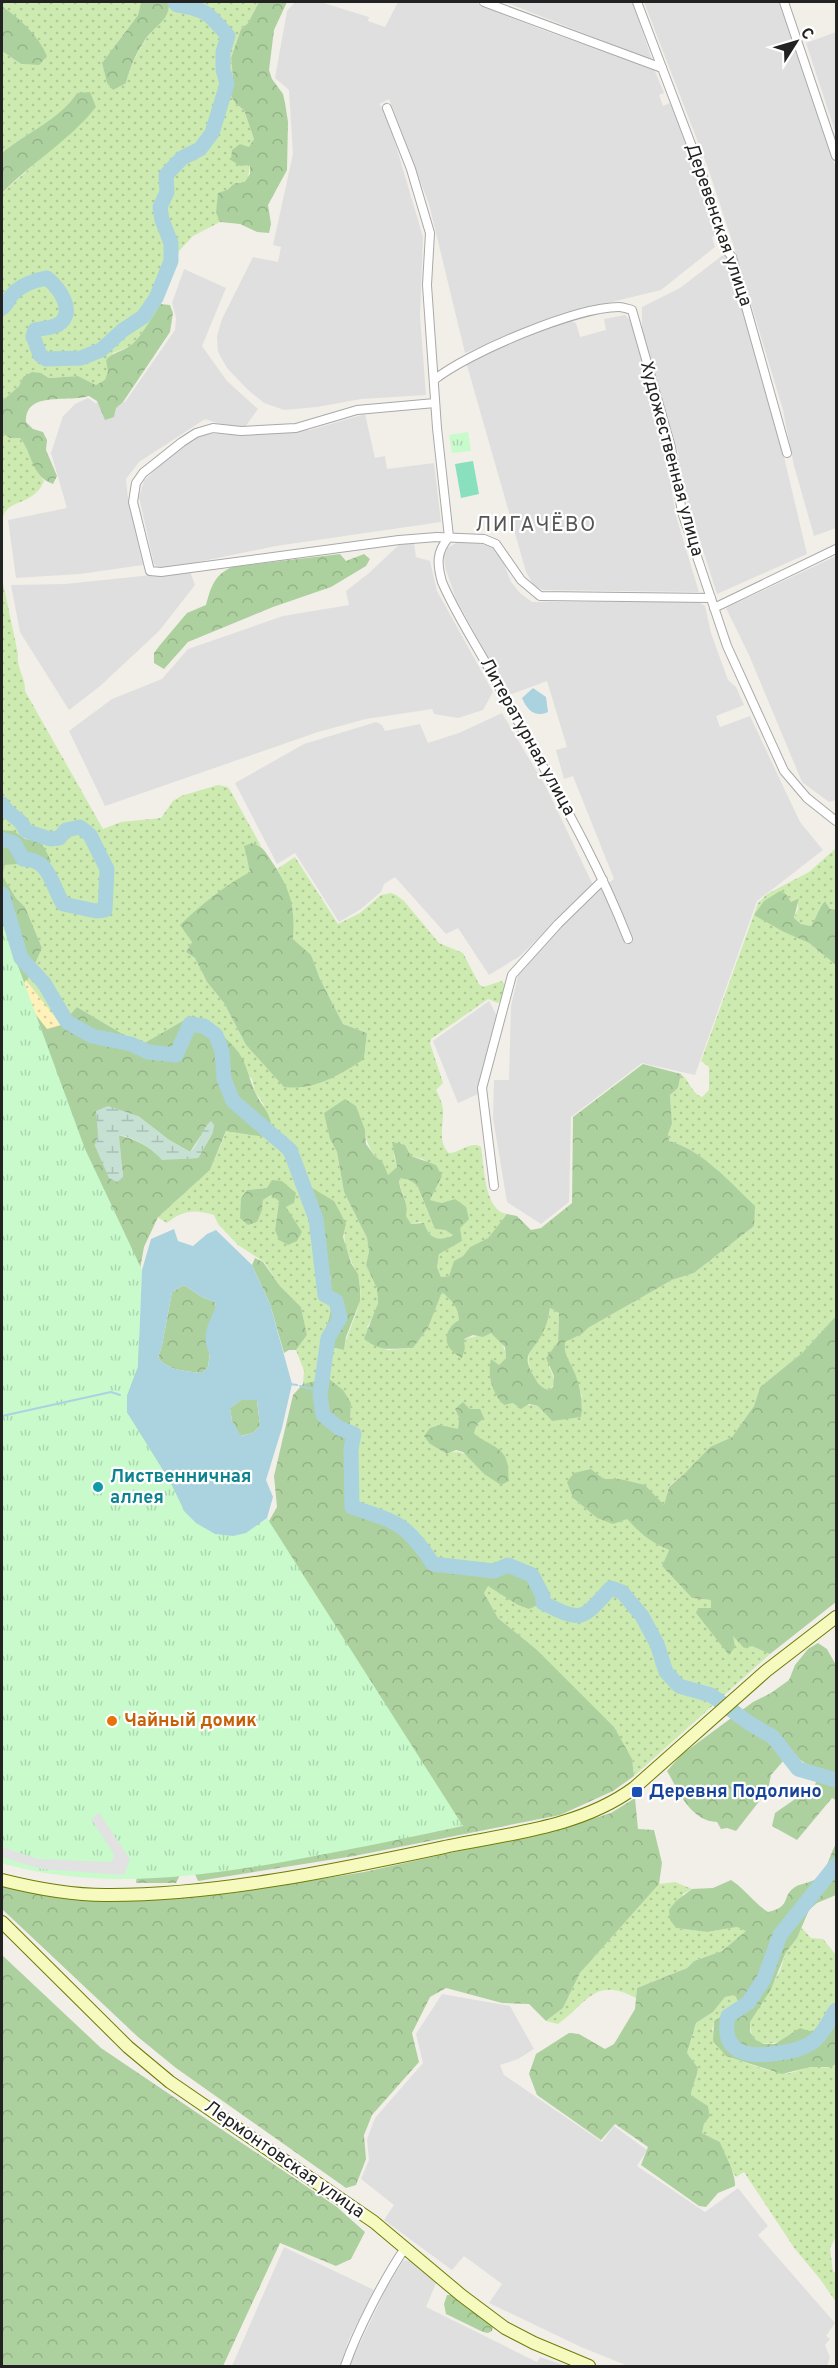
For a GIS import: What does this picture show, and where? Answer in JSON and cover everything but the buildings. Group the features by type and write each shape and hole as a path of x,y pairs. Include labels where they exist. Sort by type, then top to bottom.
{"street":[{"path":"484,2 662,69"},
{"name":"Деревенская улица","path":"637,2 700,168 725,248 732,257 787,453"},
{"path":"784,2 837,156"},
{"path":"387,108 414,179 430,233 427,285 435,402 449,537"},
{"name":"Художественная улица","path":"434,380 456,364 519,335 569,317 620,306 632,310 671,447 685,523 738,673 784,771 807,798 837,821"},
{"path":"435,402 357,410 296,429 240,432 206,429 182,442 143,473 136,483 132,502 150,571 161,572 399,540 449,537 484,539 496,544 521,580 540,596 711,598"},
{"name":"Литературная улица","path":"449,537 440,549 438,565 448,594 563,801 603,880 628,939"},
{"path":"714,608 837,549"},
{"path":"494,1186 482,1088 512,975 603,880"},
{"path":"2,1880 53,1890 102,1895 227,1887 412,1854 560,1823 594,1812 617,1801 741,1694 837,1617"},
{"name":"Лермонтовская улица","path":"2,1922 128,2047 170,2082 345,2201 505,2328 589,2367"},
{"path":"345,2367 358,2335 405,2248"}],"shaded area":[{"path":"295,2 320,2 369,17 368,21 385,27 398,2 474,2 543,30 654,69 664,93 659,95 663,106 670,103 689,148 716,235 712,237 715,247 661,290 562,314 465,353 429,204 389,99 379,104 386,112 423,237 420,316 426,395 361,399 284,410 264,403 227,368 218,352 217,336 222,319 253,257 278,262 281,247 273,245 293,154 289,90 275,78 287,11"},
{"path":"505,2 633,2 652,60"},
{"path":"644,2 781,2 836,168 836,528 814,536 794,466 783,410 734,247 708,168"},
{"path":"836,32 836,134 806,43"},
{"path":"723,255 729,258 776,423 807,554 717,594 682,485 678,452 642,328 642,307 680,288"},
{"path":"184,269 226,288 202,346 227,381 258,409 245,427 223,425 205,419 139,462 126,479 128,499 143,565 80,574 16,578 8,520 67,508 51,453 63,416 75,404 88,398 95,403 125,402 175,330 176,318 172,303"},
{"path":"625,315 632,322 662,433 676,516 699,592 543,590 534,586 526,572 466,362 568,320 576,323 580,337 606,330 604,319"},
{"path":"365,414 375,458 385,456 387,469 434,463 441,522 276,546 169,568 158,567 154,564 139,497 144,481 193,438 206,434 310,430"},
{"path":"458,542 492,545 503,561 511,582 532,602 699,602 705,606 711,633 728,680 736,687 744,705 716,716 720,727 750,716 800,822 823,850 757,901 695,1075 642,1063 571,1117 569,1202 541,1224 507,1202 493,1118 494,1080 509,1080 511,1006 518,976 563,924 595,893 614,879 573,776 564,779 556,750 567,747 547,681 509,695 456,599 445,567 444,556 447,548"},
{"path":"414,543 416,557 430,561 437,591 493,692 483,710 458,718 434,714 432,709 366,719 318,732 105,806 69,731 112,699 162,679 188,649 283,616 349,605 346,591 400,544"},
{"path":"836,556 836,800 829,802 802,782 749,655 726,608"},
{"path":"190,571 195,585 159,631 99,687 69,710 20,632 11,585 65,584"},
{"path":"502,713 547,789 593,885 520,956 489,975 458,928 446,934 395,877 384,884 381,892 361,909 339,922 295,853 277,864 235,783 304,744 376,722 382,725 385,731 420,724 428,743 459,733"},
{"path":"489,1001 498,1018 478,1094 458,1103 433,1041"},
{"path":"99,1813 130,1859 124,1875 41,1869 2,1857 2,1847 38,1859 112,1862 114,1854 91,1819"},
{"path":"442,1994 510,2006 534,2049 518,2059 500,2065 504,2075 602,2142 614,2126 647,2150 637,2166 705,2212 738,2188 768,2226 758,2235 835,2323 826,2336 830,2339 825,2345 830,2357 827,2366 628,2366 581,2347 489,2303 502,2284 464,2256 452,2270 384,2220 394,2205 361,2179 369,2160 367,2139 375,2118 423,2063 416,2034"},
{"path":"284,2247 374,2290 349,2339 340,2366 232,2366"},
{"path":"411,2260 437,2281 426,2307 537,2362 540,2357 566,2366 349,2366 387,2287 403,2261"}],"green space":[{"path":"2,2 141,2 138,15 102,63 107,83 126,83 137,54 165,17 169,2 259,2 248,23 241,29 231,58 233,77 229,86 236,104 244,110 254,139 250,150 248,177 245,183 235,183 227,190 216,213 220,222 193,236 179,251 157,313 131,346 113,353 106,380 96,385 78,376 49,378 41,373 23,377 19,386 2,401 2,193 56,145 77,93 61,111 2,153 2,51 21,64 39,65 14,15 2,6"},
{"path":"141,2 169,2 169,8 167,14 142,45 129,71 126,83 113,90 107,83 102,63 138,15"},
{"path":"259,2 287,2 274,30 269,70 272,79 283,94 285,103 288,122 287,170 268,205 271,224 269,233 257,232 240,224 220,222 216,213 218,193 227,190 235,183 244,183 250,174 250,165 240,166 231,160 232,150 240,144 249,147 254,139 244,110 231,96 229,86 233,77 231,58 241,29 248,23"},
{"path":"2,6 28,28 39,41 47,56 39,65 21,64 2,51"},
{"path":"90,92 96,107 86,119 2,193 2,153 61,111 77,93"},
{"path":"160,304 170,305 173,313 170,332 123,402 116,408 114,417 105,420 97,401 89,396 49,400 32,405 26,422 33,429 43,432 47,440 46,450 57,476 53,484 40,476 20,438 10,438 2,433 2,401 19,386 23,377 32,372 41,373 49,378 78,376 96,385 105,380 108,371 106,360 133,343"},
{"path":"468,432 471,451 452,453 449,435"},
{"path":"2,433 10,438 20,438 44,481 35,494 7,510 2,524"},
{"path":"473,461 479,494 461,498 455,464"},
{"path":"340,554 346,561 364,554 370,559 366,566 331,587 273,607 188,642 164,669 154,663 154,653 160,645 187,613 206,605 214,582 226,570 232,567"},
{"path":"2,578 25,691 103,829 121,822 161,818 173,801 181,796 218,785 228,787 261,846 252,843 246,856 251,872 223,890 186,952 195,958 207,982 224,1003 246,1045 265,1065 364,1059 367,1033 343,1024 311,956 293,939 290,902 277,869 295,857 338,924 360,913 381,895 391,893 404,901 439,943 463,953 479,984 483,987 502,981 505,985 502,999 498,1003 488,999 431,1039 430,1043 443,1083 436,1090 443,1109 442,1138 445,1149 449,1153 473,1145 481,1147 489,1196 499,1211 507,1214 488,1238 470,1247 463,1256 455,1261 449,1276 441,1277 437,1267 439,1253 462,1241 442,1203 430,1200 442,1176 423,1159 411,1156 405,1145 394,1155 397,1168 387,1176 368,1144 365,1130 330,1139 337,1152 344,1192 367,1238 369,1251 366,1265 377,1289 378,1302 374,1316 367,1327 387,1350 413,1348 428,1328 442,1291 454,1302 458,1310 465,1348 464,1339 491,1333 502,1343 505,1350 506,1358 499,1365 513,1403 538,1406 552,1421 582,1397 573,1369 567,1361 564,1342 582,1334 588,1328 672,1280 694,1273 754,1226 754,1206 736,1188 704,1159 681,1145 669,1141 668,1134 672,1124 670,1095 678,1088 681,1074 698,1095 702,1097 709,1090 709,1067 701,1061 758,903 767,894 809,872 836,848 836,910 830,909 825,901 811,926 801,924 794,918 798,909 798,898 791,902 786,894 773,926 809,943 836,965 836,1316 802,1353 760,1387 754,1406 732,1437 710,1447 669,1486 664,1506 620,1479 604,1479 591,1469 573,1498 597,1518 627,1518 646,1537 669,1550 662,1566 692,1598 711,1600 712,1608 698,1608 729,1654 732,1635 770,1654 634,1776 632,1759 536,1649 498,1618 484,1593 487,1586 495,1588 502,1594 540,1598 529,1577 508,1569 493,1573 432,1568 412,1542 388,1525 353,1514 346,1500 351,1403 328,1378 303,1384 304,1371 296,1350 307,1335 301,1307 280,1286 264,1262 238,1245 218,1224 214,1215 189,1212 178,1215 167,1223 157,1217 210,1170 227,1130 271,1138 263,1103 255,1092 252,1079 193,1015 141,1045 77,1007 69,1029 61,1025 26,980 42,948 25,907 16,898 2,875 5,865 10,864 36,865 47,868 38,841 2,830","holes":["267,1188 294,1203 286,1207 290,1216 275,1230 279,1200 271,1195 263,1200 262,1210 241,1208 241,1198 247,1190","305,1197 346,1224 345,1242 358,1278 360,1294 344,1350 321,1349 331,1305 327,1289 331,1278 325,1265 320,1239","455,1409 477,1424 474,1433 500,1452 504,1457 507,1472 484,1474 468,1456 459,1452 447,1454 430,1444 458,1429 459,1418"]},
{"path":"2,830 14,831 25,839 38,841 51,861 47,869 29,863 5,865 2,875"},
{"path":"252,843 264,850 284,881 292,908 293,939 311,955 320,979 343,1024 367,1033 364,1059 336,1076 306,1087 284,1087 246,1045 224,1003 207,982 195,958 186,952 192,942 180,925 231,883 250,872 244,846"},
{"path":"2,875 16,898 25,907 42,948 27,981 60,1025 69,1029 69,1016 77,1007 141,1045 193,1015 235,1047 244,1062 255,1092 270,1118 271,1138 226,1131 210,1170 158,1217 144,1247 135,1331 264,1530 277,1507 274,1476 293,1395 303,1384 328,1378 343,1390 351,1403 346,1500 353,1514 388,1525 412,1542 432,1568 493,1573 508,1569 529,1577 540,1598 540,1604 529,1609 518,1605 488,1586 484,1593 498,1618 536,1649 614,1727 632,1759 634,1776 613,1791 560,1815 354,1856 198,1881 195,1874 182,1871 176,1883 136,1883 140,1854 2,1497","holes":["138,1116 169,1140 190,1152 200,1137 214,1125 212,1134 198,1158 162,1159 142,1144 118,1135 123,1177 95,1146 98,1135"]},
{"path":"780,891 786,894 791,902 799,898 794,918 801,924 811,926 825,901 830,909 836,910 836,965 809,943 754,915 764,901"},
{"path":"2,922 85,1149 142,1270 138,1367 127,1396 127,1412 170,1481 185,1512 259,1525 267,1518 463,1826 283,1862 213,1873 142,1879 71,1876 2,1863"},
{"path":"643,1064 681,1074 678,1088 670,1095 672,1124 668,1134 669,1141 693,1151 704,1159 755,1206 754,1226 694,1273 672,1280 565,1342 566,1353 579,1387 581,1417 552,1421 538,1406 529,1404 521,1409 513,1403 504,1405 494,1390 490,1371 491,1359 499,1365 506,1358 505,1347 491,1333 483,1337 473,1335 464,1339 465,1348 462,1358 451,1350 447,1334 453,1324 459,1320 454,1304 442,1292 428,1328 413,1348 382,1348 364,1339 378,1303 377,1289 366,1265 369,1251 367,1238 344,1192 337,1152 330,1139 324,1113 345,1099 356,1106 365,1130 366,1144 383,1163 388,1175 397,1167 392,1142 405,1145 411,1156 436,1165 442,1176 430,1200 442,1203 455,1199 466,1207 469,1219 460,1228 462,1241 439,1254 437,1267 441,1277 449,1276 454,1261 463,1256 470,1247 488,1238 507,1214 517,1216 531,1230 541,1228 572,1203 573,1117","holes":["399,1178 417,1185 435,1229 445,1230 453,1235 443,1239 435,1238 424,1223 411,1224 406,1216 407,1210","550,1308 559,1313 558,1342 546,1358 554,1376 553,1387 549,1390 537,1382 528,1364 528,1359 544,1329"]},
{"path":"108,1106 138,1116 169,1140 190,1152 211,1121 214,1125 212,1134 198,1158 162,1160 142,1143 119,1135 123,1177 117,1182 109,1178 95,1146 98,1135 96,1111"},
{"path":"399,1178 417,1185 435,1229 453,1234 444,1240 434,1239 420,1222 411,1224 405,1216 406,1205"},
{"path":"272,1180 282,1181 296,1193 294,1203 286,1207 302,1232 297,1241 288,1245 279,1240 275,1230 279,1201 271,1195 263,1200 257,1222 248,1225 240,1218 241,1198 247,1190 267,1188"},
{"path":"312,1188 334,1201 340,1212 346,1224 343,1237 351,1263 358,1274 360,1301 346,1337 344,1350 321,1349 331,1305 327,1289 331,1278 325,1265 320,1239 304,1197"},
{"path":"255,1258 263,1262 280,1286 301,1307 307,1335 296,1350 284,1353 270,1304 252,1265"},
{"path":"184,1285 202,1297 215,1302 208,1367 202,1373 167,1366 158,1358 172,1292"},
{"path":"550,1308 559,1313 558,1342 549,1367 554,1382 549,1390 542,1387 536,1380 529,1359 530,1351 548,1319"},
{"path":"836,1316 836,1602 770,1654 752,1646 744,1648 733,1636 735,1647 729,1655 696,1613 698,1608 711,1608 711,1600 692,1598 662,1566 669,1550 646,1537 627,1519 613,1524 597,1518 573,1498 567,1482 574,1473 591,1469 604,1479 620,1479 645,1485 664,1505 669,1487 710,1447 732,1437 754,1406 760,1387 802,1353"},
{"path":"241,1400 257,1400 260,1426 253,1433 240,1436 232,1421 230,1408"},
{"path":"463,1402 470,1409 480,1409 484,1418 477,1424 474,1433 502,1452 508,1467 509,1481 501,1485 484,1474 463,1452 456,1450 447,1454 430,1444 424,1436 430,1428 440,1425 458,1429 459,1418 455,1409"},
{"path":"818,1643 827,1649 836,1665 836,1800 832,1798 797,1840 772,1826 775,1813 813,1789 821,1771 803,1762 791,1752 771,1775 768,1790 736,1831 721,1829 717,1822 692,1811 667,1771 681,1755 753,1702 789,1680 795,1665 808,1649"},
{"path":"635,1798 638,1829 654,1830 662,1863 659,1884 580,1973 563,2008 546,2021 529,2004 502,2003 446,1988 430,1997 412,2033 419,2062 372,2115 364,2135 366,2159 356,2185 346,2188 176,2068 138,2037 2,1909 2,1886 136,1900 233,1893 364,1872 563,1828 611,1813"},
{"path":"836,1844 836,1895 817,1903 809,1910 797,1938 786,1952 771,1989 750,2022 750,2032 756,2040 764,2044 775,2044 800,2028 809,2031 819,2030 825,2022 834,2017 836,2020 836,2064 831,2067 810,2067 782,2074 726,2056 713,2041 714,2021 739,2004 735,1995 725,1997 713,2012 696,2023 687,2053 698,2068 691,2095 708,2106 710,2116 704,2124 702,2133 720,2142 732,2170 735,2186 718,2193 706,2207 699,2206 641,2165 648,2147 615,2124 601,2140 537,2095 529,2074 536,2054 569,2033 579,2034 605,2049 614,2044 635,2009 637,1988 687,1968 694,1961 722,1951 746,1931 737,1927 707,1932 676,1928 670,1920 669,1910 676,1901 692,1889 713,1888 731,1880 768,1912 775,1910 783,1904 791,1890 821,1875"},
{"path":"675,1882 692,1889 683,1894 676,1928 707,1932 737,1927 747,1931 722,1951 694,1961 687,1968 637,1988 636,1998 622,1992 601,1991 592,1995 558,2024 546,2021 563,2008 580,1973 659,1884"},
{"path":"802,1928 811,1938 823,1939 836,1955 836,2020 834,2017 825,2022 819,2030 766,2044 758,2041 752,2034 750,2022 780,1971 786,1952"},
{"path":"2,1955 101,2048 337,2207 365,2232 351,2259 336,2266 280,2243 223,2366 2,2366"},
{"path":"735,1995 739,2004 714,2021 712,2030 726,2056 783,2073 809,2067 830,2067 836,2064 836,2237 830,2248 833,2272 836,2272 836,2302 795,2249 744,2172 736,2177 726,2161 720,2142 702,2133 704,2124 710,2115 708,2106 691,2095 698,2068 687,2053 696,2023 713,2012 725,1997"},
{"path":"447,2295 452,2295 493,2326 492,2331 483,2332 446,2314 444,2304"}],"sand":[{"path":"26,980 61,1025 47,1029 18,992"}],"water":[{"path":"533,688 546,697 548,712 535,713 526,706 522,698"},
{"path":"174,1229 178,1241 193,1246 207,1234 216,1230 252,1265 270,1304 292,1384 282,1428 266,1480 273,1497 267,1518 246,1533 233,1536 215,1534 196,1523 185,1512 170,1481 127,1412 127,1396 138,1367 142,1270 151,1239","holes":["184,1285 202,1297 215,1302 216,1307 208,1324 206,1336 210,1354 208,1367 202,1373 167,1366 158,1358 172,1292","241,1400 257,1400 260,1426 253,1433 241,1436 232,1421 230,1408"]}],"waterway":[{"path":"2,308 22,286 47,278 64,300 66,313 59,324 35,330 33,336 40,355 46,359 81,358 101,350 123,330 143,317 156,298 171,261 171,243 162,220 160,207 167,192 166,175 182,158 200,149 212,133 227,84 223,69 223,52 228,36 207,14 195,8 177,5 175,2"},
{"path":"2,804 21,822 26,831 50,839 59,838 66,830 80,827 90,835 107,869 105,910 96,911 63,904 44,868 39,863 23,859 14,843 2,839"},
{"path":"2,894 21,958 44,983 67,1022 92,1036 131,1044 148,1052 176,1055 190,1024 204,1026 216,1035 222,1051 224,1079 233,1101 290,1150 316,1219 325,1295 336,1301 340,1318 328,1338 320,1395 323,1415 339,1428 354,1434 351,1449 352,1507 400,1526 416,1540 433,1564 494,1571 508,1565 532,1575 543,1596 543,1603 567,1614 581,1615 587,1612 611,1588 622,1592 642,1616 657,1644 666,1672 679,1686 711,1695 749,1723 773,1737 798,1769 836,1780"},
{"path":"290,1384 297,1385"},
{"path":"300,1386 312,1389 320,1395"},
{"path":"2,1416 111,1392 120,1395"},
{"path":"836,1865 780,1935 764,1979 748,2003 728,2016 728,2039 739,2051 748,2054 793,2051 814,2041 836,2010"}],"place":[{"name":"Лиственничная аллея","path":"98,1487"},
{"name":"Чайный домик","path":"112,1721"},
{"name":"Деревня Подолино","path":"637,1792"}],"district":[{"name":"ЛИГАЧЁВО","path":"536,525"}]}
